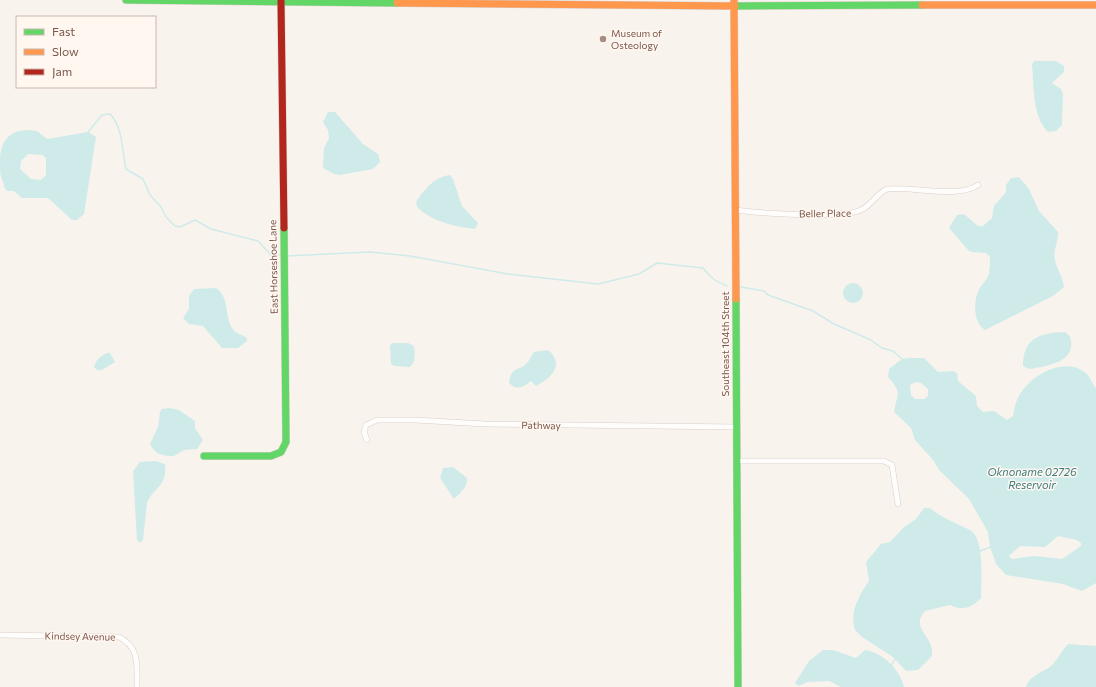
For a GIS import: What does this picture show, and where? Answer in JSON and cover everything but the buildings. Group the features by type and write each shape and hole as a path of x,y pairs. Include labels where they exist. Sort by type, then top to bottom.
{"street":[{"path":"126,0 1064,3 1096,6"},
{"name":"East Horseshoe Lane","path":"204,456 278,455 286,442 281,1"},
{"name":"Southeast 104th Street","path":"734,3 738,687"},
{"name":"Beller Place","path":"735,210 758,214 841,214 860,211 887,189 958,191 973,188 978,185"},
{"name":"Pathway","path":"367,440 364,432 366,425 377,420 415,420 485,424 736,427"},
{"path":"736,461 884,461 892,465 898,504"},
{"name":"Kindsey Avenue","path":"0,635 119,637 127,640 134,649 137,658 137,687"}],"water":[{"path":"1034,61 1056,61 1064,66 1064,72 1052,83 1061,89 1063,94 1062,125 1056,131 1048,132 1039,118 1036,109 1032,64"},
{"path":"328,112 335,112 363,144 378,154 380,162 373,169 340,175 334,174 323,168 324,148 329,138 328,130 323,122"},
{"path":"21,131 37,131 47,139 88,132 96,137 84,214 77,220 72,220 48,198 22,198 14,191 7,191 4,187 0,171 1,149 6,139 10,135","holes":["28,154 42,155 46,158 46,175 41,180 31,179 20,169 21,161"]},
{"path":"450,175 453,179 462,206 478,223 475,229 459,227 436,220 417,207 416,202 430,184 439,178"},
{"path":"1019,177 1029,189 1039,211 1058,232 1055,260 1064,287 1053,296 985,330 981,327 977,318 975,302 979,289 988,276 990,269 990,257 986,253 969,251 949,228 957,215 964,214 978,226 983,226 992,218 994,206 1006,192 1006,185 1011,178"},
{"path":"853,283 860,286 863,293 860,300 853,303 846,300 843,293 846,286"},
{"path":"216,288 223,296 225,301 232,328 235,332 247,338 247,341 238,348 222,348 203,326 189,324 183,318 189,309 189,296 194,289"},
{"path":"1065,332 1071,339 1071,349 1068,355 1057,363 1050,365 1029,369 1023,366 1026,349 1035,338 1048,334"},
{"path":"392,343 408,343 414,346 415,355 410,367 394,366 391,364 390,346"},
{"path":"548,350 556,360 556,365 551,375 547,379 536,386 531,381 520,387 515,387 509,383 511,374 515,370 524,366 534,352"},
{"path":"107,353 110,353 115,362 102,370 97,370 94,367 97,360"},
{"name":"Oknoname 02726 Reservoir","path":"924,358 938,372 953,371 957,373 958,381 976,396 977,406 983,412 994,411 1007,420 1013,416 1016,402 1023,390 1029,383 1046,371 1065,366 1074,367 1087,374 1096,388 1096,583 1082,591 1063,584 1006,575 996,564 990,547 988,532 969,499 939,470 934,461 915,440 911,428 894,412 898,394 896,387 888,377 889,369 902,359","holes":["916,382 921,383 928,389 928,396 924,399 915,399 911,395 910,385","1058,536 1077,540 1081,543 1081,546 1062,559 1034,556 1012,559 1009,556 1020,546 1045,547"]},
{"path":"170,408 179,410 195,421 195,428 203,440 197,449 184,450 174,456 170,456 157,453 152,448 150,444 158,427 160,412 162,409"},
{"path":"155,461 165,464 164,478 147,503 143,540 140,543 137,540 133,471 140,462"},
{"path":"453,467 467,478 465,487 454,499 440,478 443,468"},
{"path":"924,508 930,508 944,518 970,530 975,535 978,542 981,561 981,598 967,608 959,608 950,605 925,611 921,617 920,623 921,628 930,643 932,656 918,670 906,671 893,657 862,637 855,630 853,617 856,604 869,581 866,562 881,544 890,542 904,527 916,519"},
{"path":"1068,644 1096,646 1096,687 1026,687 1033,677 1053,664"},
{"path":"823,650 833,650 856,658 865,650 872,652 884,658 895,668 904,687 841,687 829,681 808,682 798,686 795,683 809,661"}],"waterway":[{"path":"88,132 102,115 110,114 120,132 126,169 143,179 150,195 161,207 166,217 175,226 180,227 195,220 211,229 258,241 271,255 280,255"},
{"path":"286,256 370,252 410,256 508,274 598,284 639,274 657,263 703,268 714,279 727,286"},
{"path":"741,287 764,291 768,295 813,311 834,324 871,340 882,348 893,351 903,360"},
{"path":"980,551 991,547"},
{"path":"891,666 895,659"}],"traffic: fast":[{"path":"126,0 397,3"},
{"path":"735,6 922,5"},
{"path":"204,456 271,456 281,452 286,442 284,228"},
{"path":"736,299 738,687"}],"traffic: slow":[{"path":"734,0 736,299"},
{"path":"397,3 735,6"},
{"path":"922,5 1096,5"}],"traffic: jam":[{"path":"281,1 284,228"}],"place":[{"name":"Museum of Osteology","path":"603,39"}]}
